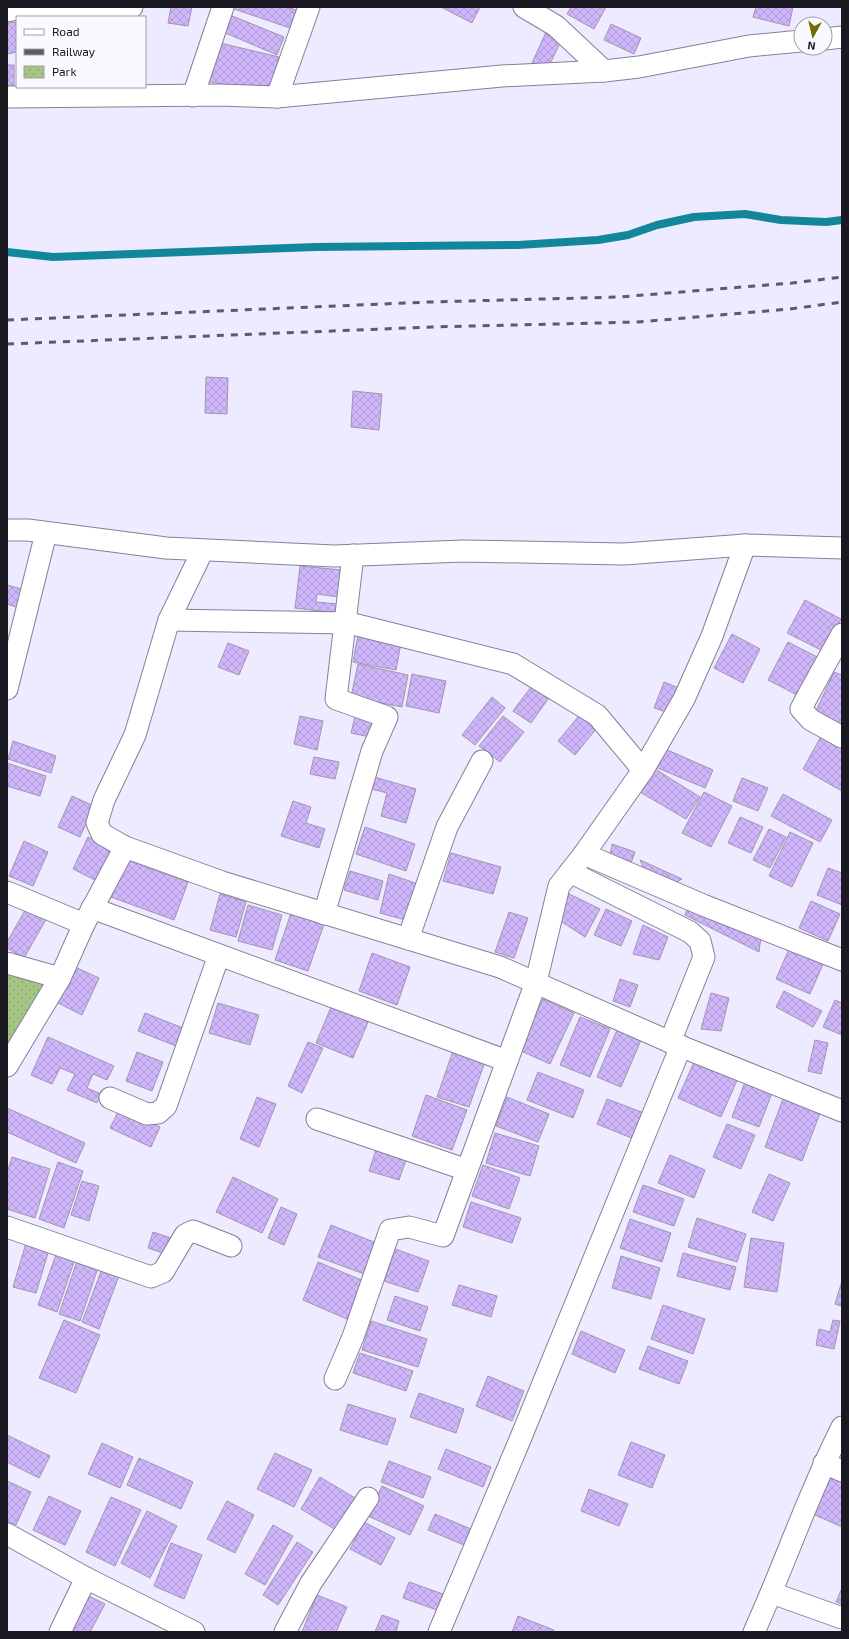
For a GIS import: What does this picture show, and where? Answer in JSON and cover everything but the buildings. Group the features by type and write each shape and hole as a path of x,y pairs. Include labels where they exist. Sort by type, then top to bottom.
{"street":[{"path":"7,11 16,9 95,12 127,10 132,7"},
{"path":"193,96 223,7"},
{"path":"277,97 309,7"},
{"path":"524,7 556,26 604,71"},
{"path":"7,97 277,97 502,76 604,71 639,67 749,46 793,42"},
{"path":"7,530 28,530 166,548 334,556 464,551 624,554 745,545 842,548"},
{"path":"7,689 46,533"},
{"path":"335,1378 353,1337 390,1230 409,1227 443,1236 536,982 559,886 584,854 643,770 684,699 712,636 745,545"},
{"path":"203,550 169,620 135,735 104,800 97,823 102,834 125,847 222,882 500,967 676,1044 842,1111"},
{"path":"324,914 372,751 387,717 336,699 353,555"},
{"path":"169,620 345,623 513,664 597,715 643,770"},
{"path":"842,634 801,709 812,720 842,737"},
{"path":"408,939 447,827 482,760"},
{"path":"7,1066 60,978 88,916 125,847"},
{"path":"584,854 703,905 842,960"},
{"path":"439,1632 516,1450 676,1044 704,957 700,941 690,932 570,872"},
{"path":"7,892 219,955 507,1061"},
{"path":"110,1098 147,1114 158,1113 166,1106 219,955"},
{"path":"7,963 60,978"},
{"path":"317,1119 467,1170"},
{"path":"7,1227 151,1277 163,1272 185,1235 193,1231 231,1246"},
{"path":"754,1632 772,1593 797,1525 833,1467 842,1428"},
{"path":"285,1632 311,1583 368,1498"},
{"path":"7,1534 86,1578 194,1632"},
{"path":"60,1632 86,1578"},
{"path":"772,1593 842,1618"}],"green space":[{"path":"7,958 52,980 7,1056"}],"waterway":[{"path":"7,252 53,257 316,247 518,245 598,240 628,235 657,225 694,217 745,214 781,220 826,222 842,220"}],"railway":[{"path":"7,320 429,302 619,297 792,283 842,277"},
{"path":"7,344 432,327 638,322 790,309 842,302"}]}
